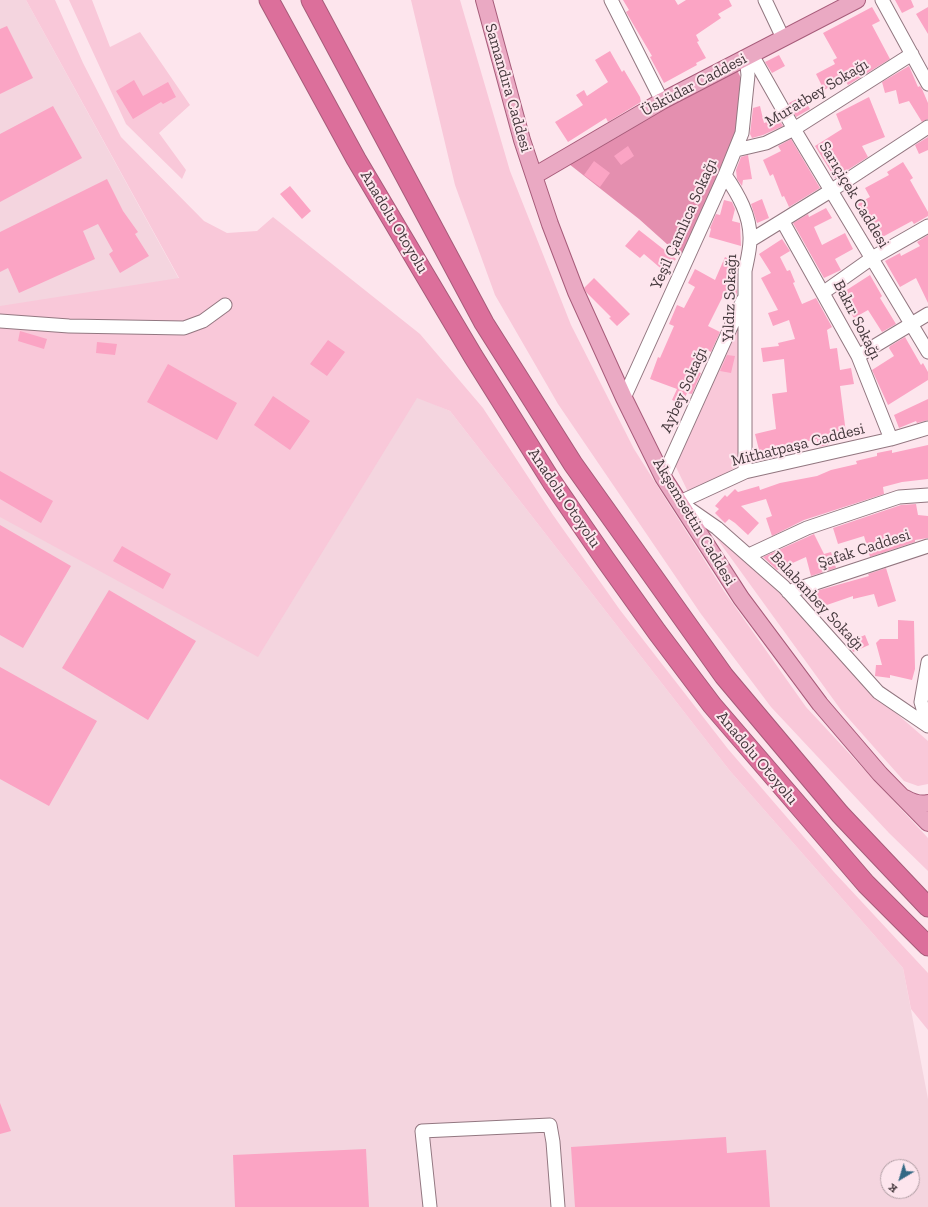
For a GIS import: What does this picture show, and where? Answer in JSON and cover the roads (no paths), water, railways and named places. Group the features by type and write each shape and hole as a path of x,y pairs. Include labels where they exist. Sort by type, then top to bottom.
{"highway":[{"name":"Anadolu Otoyolu","path":"269,0 356,159 473,356 552,482 657,632 712,705 866,884 928,946"},
{"name":"Anadolu Otoyolu","path":"311,0 374,116 437,238 497,343 573,464 724,676 840,814 928,907"},
{"path":"777,739 928,896"},
{"path":"866,884 928,953"}],"main road":[{"name":"Samandıra Caddesi","path":"484,0 522,140 534,176"},
{"name":"Üsküdar Caddesi","path":"534,176 662,101 857,0"},
{"name":"Akşemsettin Caddesi","path":"534,176 550,224 576,292 624,398 663,476 740,598 815,698 880,774 928,823"},
{"path":"900,795 911,797 928,794"},
{"path":"900,795 911,802 923,804 928,803"}],"street":[{"path":"611,0 662,101"},
{"path":"765,0 783,38"},
{"path":"882,0 928,84"},
{"name":"Muratbey Sokağı","path":"736,150 766,143 794,129 912,54"},
{"name":"Sarıçiçek Caddesi","path":"749,56 832,190 910,324 928,352"},
{"name":"Yeşil Çamlıca Sokağı","path":"624,398 736,150 742,133 745,112 749,56"},
{"name":"Yıldız Sokağı","path":"745,472 746,271 750,240 783,222 928,127"},
{"path":"725,174 739,196 746,215 750,240"},
{"name":"Bakır Sokağı","path":"783,222 824,292 858,356 891,439"},
{"path":"824,292 872,258 928,226"},
{"name":"Aybey Sokağı","path":"663,476 746,295"},
{"path":"0,321 70,326 184,328 203,321 224,305"},
{"path":"858,356 928,314"},
{"name":"Mithatpaşa Caddesi","path":"680,502 745,472 891,439 928,428"},
{"path":"749,554 807,528 892,499 899,497 928,495"},
{"name":"Balabanbey Sokağı","path":"680,502 717,528 749,554 788,592 878,692 928,726"},
{"name":"Şafak Caddesi","path":"788,592 928,546"},
{"path":"928,662 921,702 928,726"},
{"path":"430,1207 422,1131 550,1125 553,1142 558,1207"}]}
